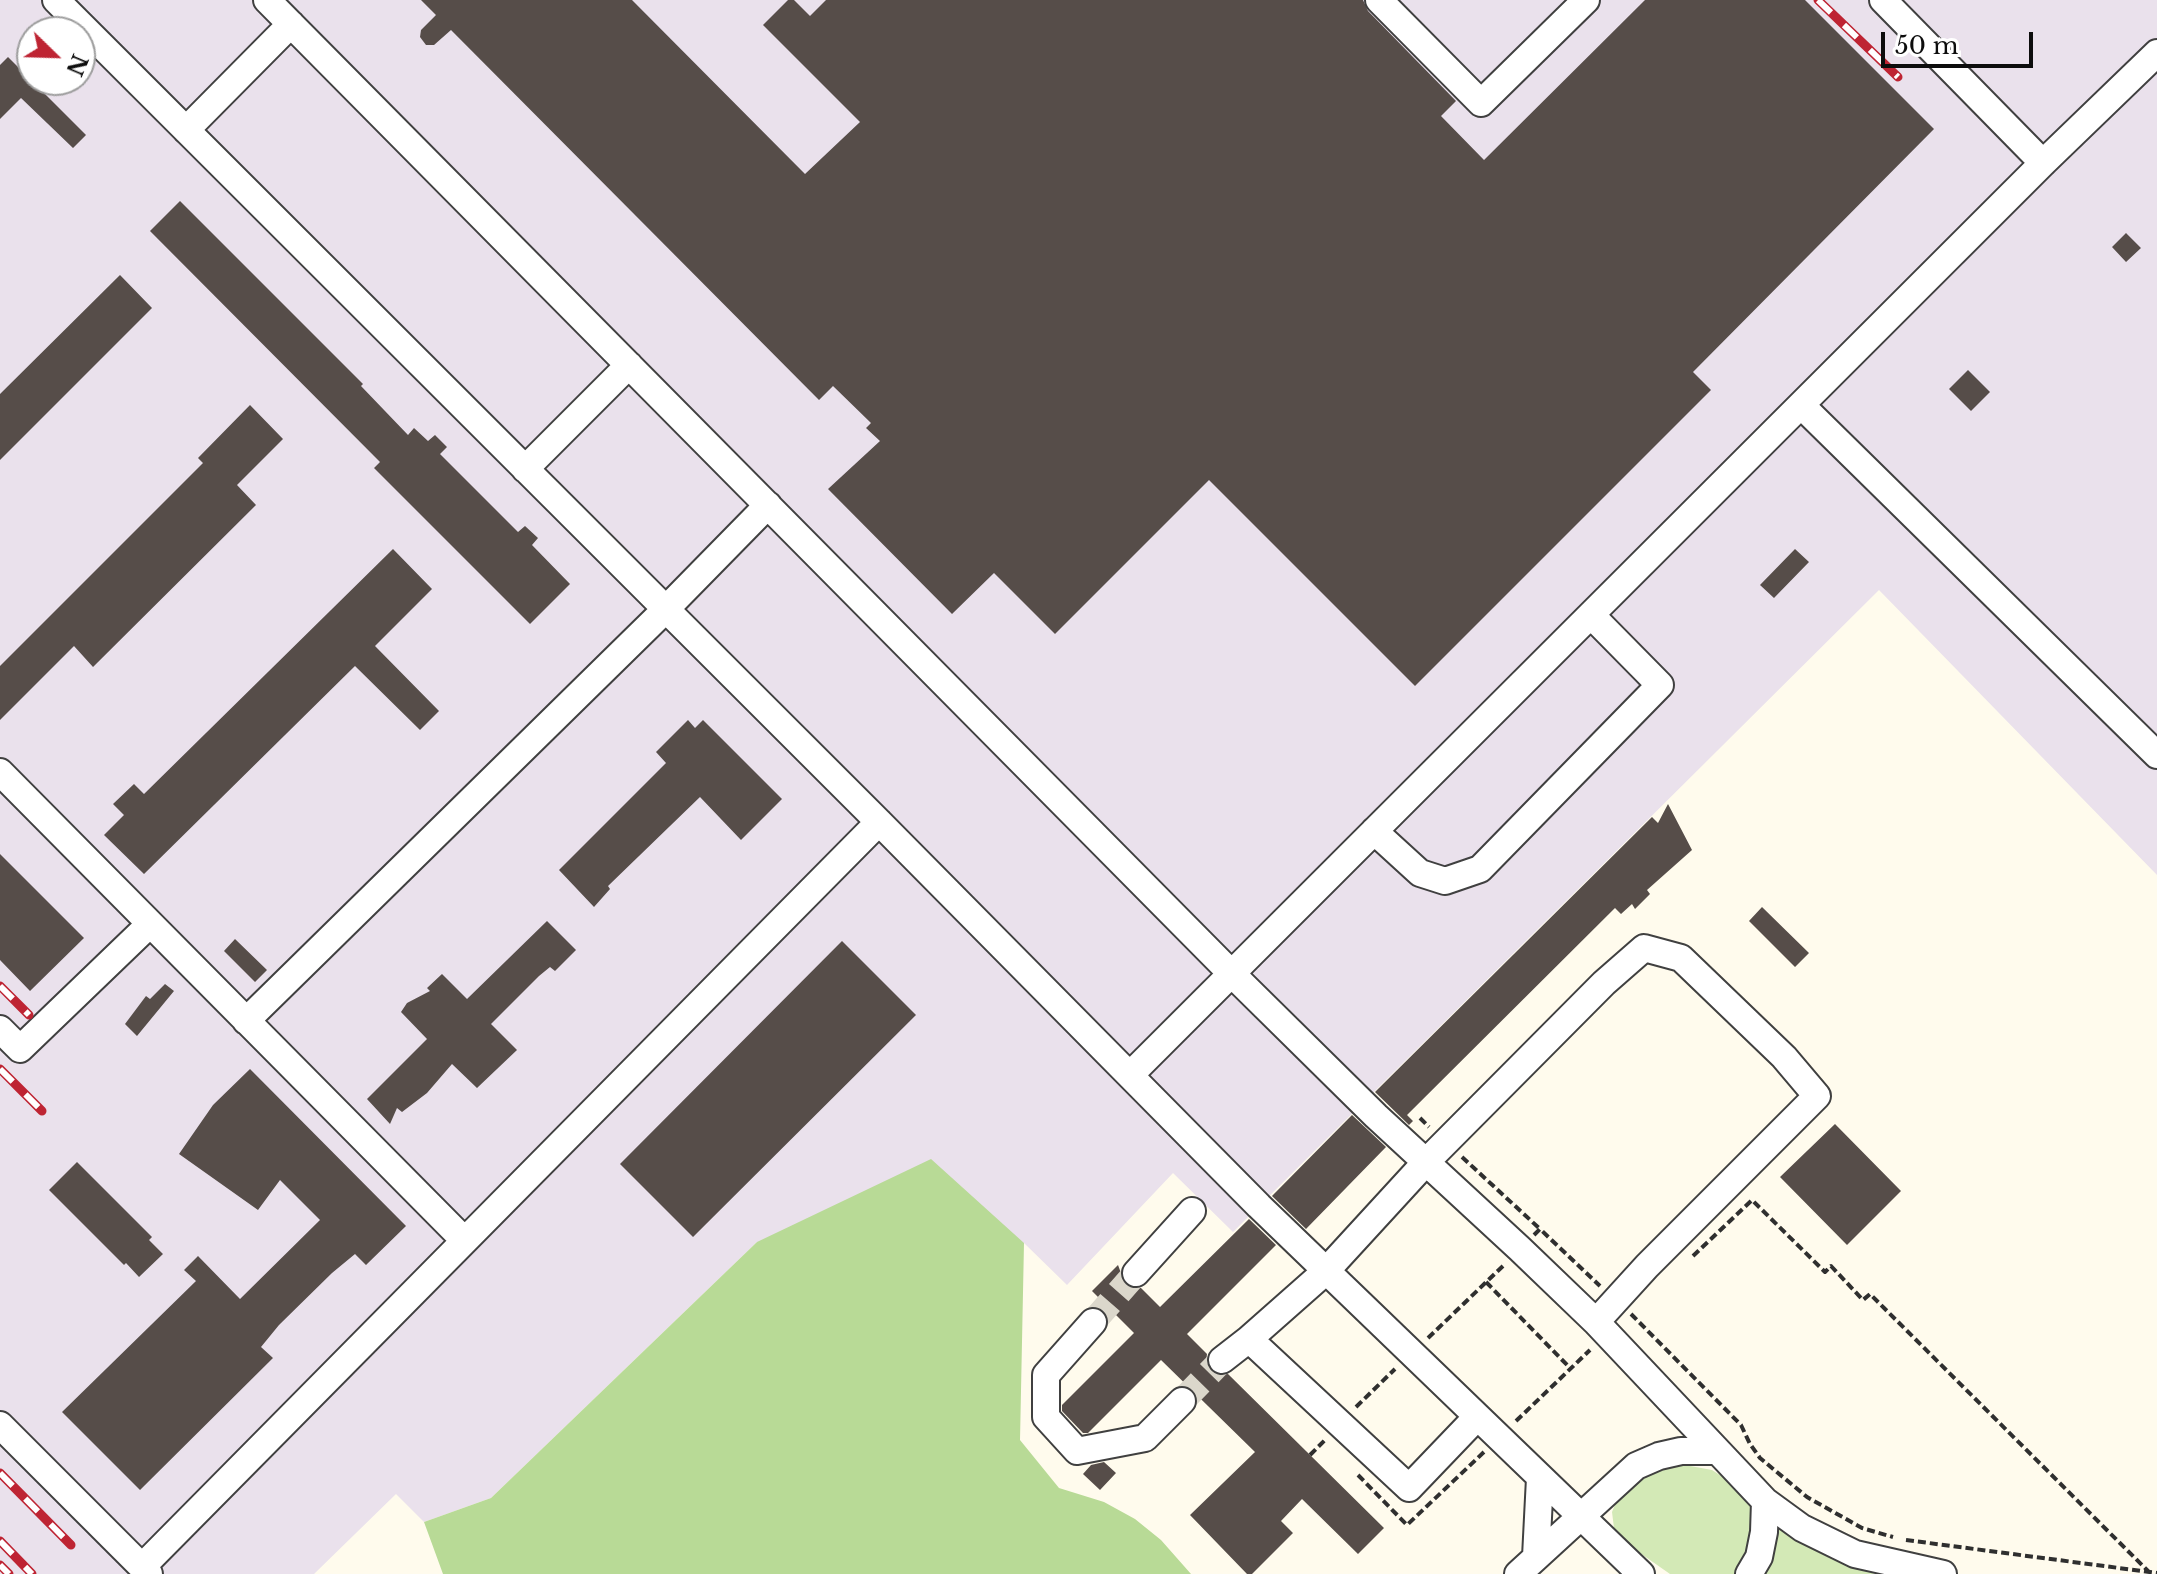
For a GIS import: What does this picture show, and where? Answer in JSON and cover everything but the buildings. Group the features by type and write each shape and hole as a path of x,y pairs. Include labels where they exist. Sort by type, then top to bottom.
{"lane":[{"path":"56,0 1326,1271 1641,1574"},
{"path":"267,0 1232,974 1376,1116 1596,1322 1765,1501 1802,1528 1855,1554 1943,1574"},
{"path":"1379,0 1481,103 1586,0"},
{"path":"1883,0 2043,163"},
{"path":"186,130 291,24"},
{"path":"1130,1075 2043,163 2157,53"},
{"path":"525,469 629,365"},
{"path":"1801,405 2157,755"},
{"path":"246,1021 768,505"},
{"path":"1374,831 1420,873 1445,881 1480,869 1660,685 1591,615"},
{"path":"0,772 464,1240"},
{"path":"0,1425 145,1570 464,1240 879,822"},
{"path":"0,1029 20,1049 150,924"},
{"path":"1222,1360 1326,1271 1426,1162 1604,983 1644,948 1681,958 1784,1057 1817,1096 1647,1266 1596,1322"},
{"path":"1136,1273 1192,1211"},
{"path":"1093,1322 1046,1375 1046,1417 1077,1451 1145,1438 1182,1401"},
{"path":"1249,1339 1409,1488 1477,1417"},
{"path":"1527,1566 1636,1466 1681,1451 1715,1451"},
{"path":"1527,1566 1540,1478"},
{"path":"1749,1574 1759,1557 1765,1501"}],"path":[{"path":"1420,1118 1540,1229"},
{"path":"1683,1264 1752,1200 1825,1272 1831,1266 1863,1300 1870,1294 2150,1573"},
{"path":"1486,1282 1571,1369"},
{"path":"1638,1308 1629,1312 1741,1425 1760,1458 1807,1497 1862,1528 1900,1539 2157,1573"}],"shaded area":[{"path":"0,0 2157,0 2157,875 1879,590 1233,1232 1173,1173 1067,1285 1024,1243 757,1242 491,1498 424,1522 396,1494 314,1574 0,1574"}],"green space":[{"path":"931,1159 1024,1243 1020,1440 1059,1488 1104,1502 1135,1519 1161,1540 1191,1574 443,1574 424,1522 491,1498 757,1242"},
{"path":"1674,1463 1712,1470 1726,1479 1752,1508 1755,1517 1747,1560 1735,1574 1670,1574 1630,1546 1614,1528 1612,1512 1619,1495 1634,1478"},
{"path":"1773,1520 1885,1574 1757,1574"}],"tunnel":[{"path":"1093,1322 1136,1273"},
{"path":"1182,1401 1222,1360"}],"railway":[{"path":"1818,0 1898,77"},
{"path":"0,986 29,1015"},
{"path":"0,1069 42,1111"},
{"path":"0,1473 71,1545"},
{"path":"0,1541 32,1574"},
{"path":"0,1565 9,1574"}]}
